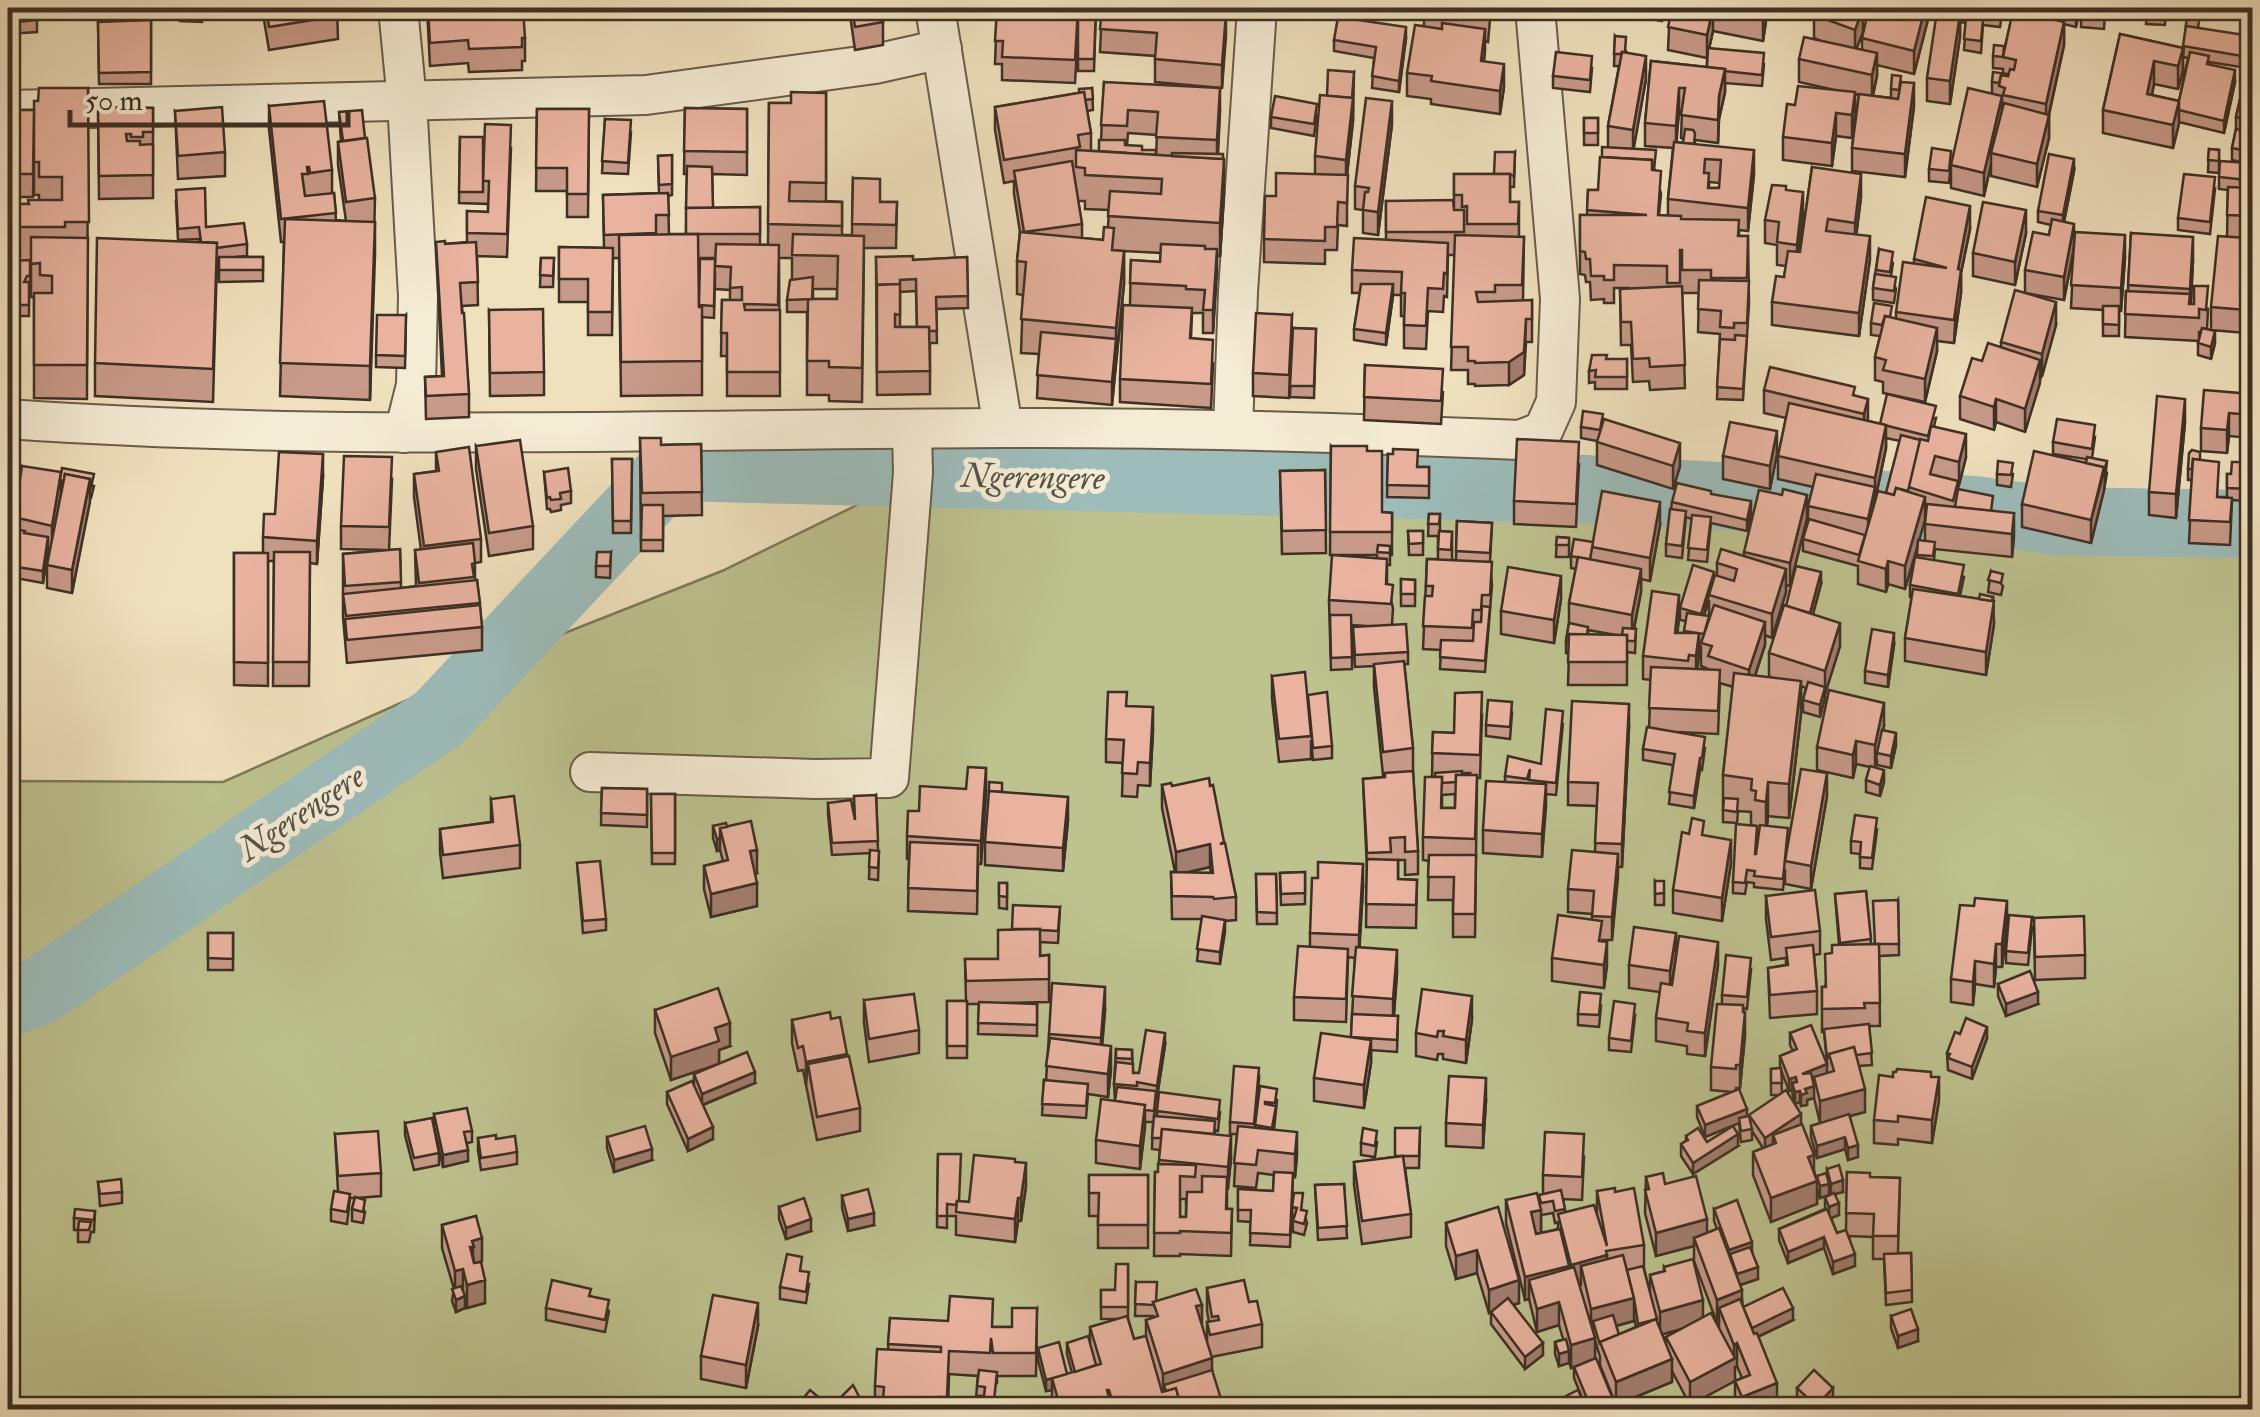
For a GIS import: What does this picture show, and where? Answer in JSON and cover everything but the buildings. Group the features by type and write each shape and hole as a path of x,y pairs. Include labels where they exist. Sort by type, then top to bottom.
{"street":[{"path":"398,8 418,296 416,385 404,434"},
{"path":"935,8 1003,428"},
{"path":"1233,429 1256,8"},
{"path":"8,419 404,434 1233,429 1520,440 1544,432 1556,402 1560,299 1535,8"},
{"path":"8,110 646,95 875,64 942,48"},
{"path":"590,772 889,778 913,473 912,429"}],"green space":[{"path":"1033,419 2252,502 2252,1409 8,1410 8,781 223,782 504,657 722,571"}],"waterway":[{"name":"Ngerengere","path":"8,1003 40,991 439,718 674,467 1612,490 1974,510 2056,521 2252,524"}]}
